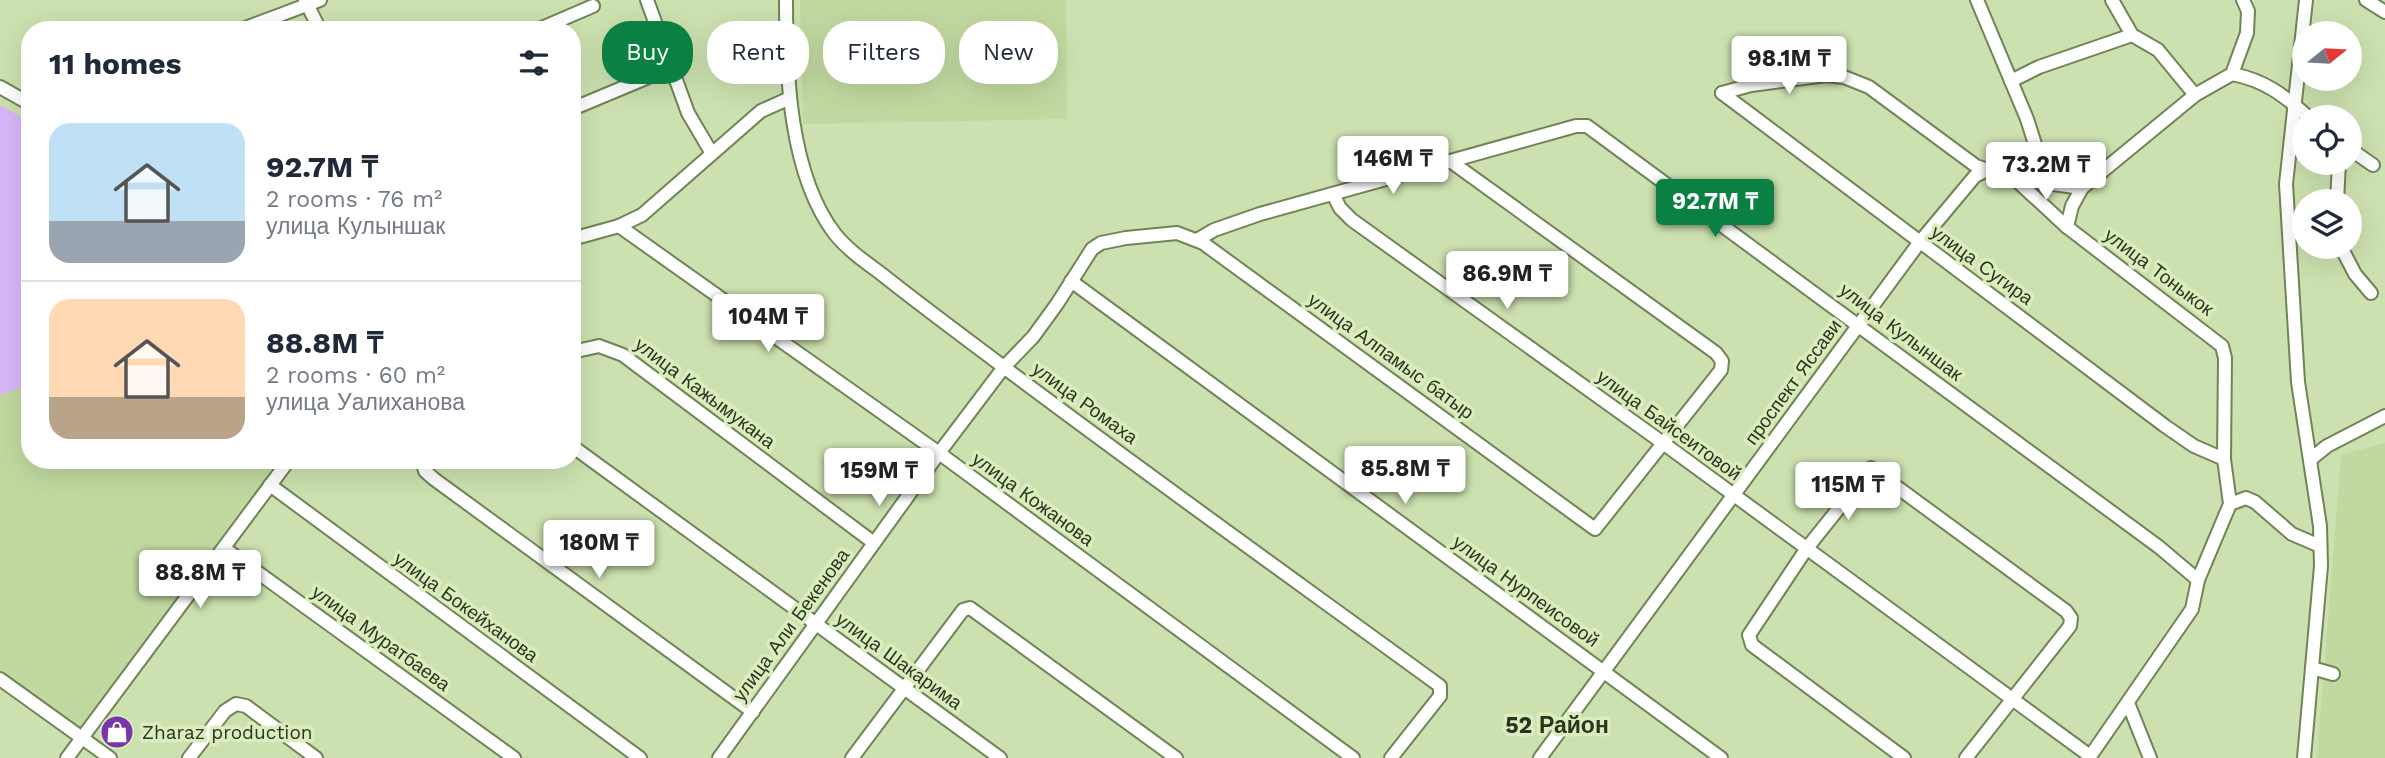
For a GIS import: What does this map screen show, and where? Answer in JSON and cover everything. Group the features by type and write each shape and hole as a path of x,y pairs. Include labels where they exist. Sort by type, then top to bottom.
{"street":[{"path":"262,21 320,0"},
{"path":"647,0 654,21"},
{"name":"улица Ромаха","path":"786,0 790,98 796,133 809,180 823,215 836,235 903,292 1440,686 1440,696 1391,758"},
{"path":"1977,0 2011,81 2049,185"},
{"path":"2112,0 2132,35 2158,50 2195,95"},
{"path":"2304,758 2320,546 2311,458 2298,382 2287,212 2293,103 2306,0"},
{"path":"2366,0 2385,12"},
{"path":"306,3 315,21"},
{"path":"2067,227 2071,206 2082,188 2195,95 2232,74 2247,33 2249,4"},
{"path":"558,21 593,6"},
{"path":"2011,81 2039,67 2132,35"},
{"path":"2232,74 2260,82 2293,103"},
{"name":"улица Сугира","path":"1857,81 1826,75 1751,85 1722,93 2165,426 2194,446 2224,459"},
{"name":"улица Тоныкок","path":"1857,81 1985,171 2015,179 2067,227 2218,342 2225,358 2224,459"},
{"path":"581,105 632,84"},
{"path":"676,84 688,113 711,152"},
{"path":"0,87 21,99"},
{"path":"581,237 619,226 652,207 711,152 761,111 790,98"},
{"name":"улица Кулыншак","path":"1453,163 1576,126 1587,126 1859,324 2159,547 2198,580"},
{"path":"2362,157 2373,165"},
{"path":"1198,240 1214,230 1260,214 1453,163 1720,356 1723,368 1663,443"},
{"name":"проспект Яссави","path":"1540,758 1919,243 1975,176 1985,171"},
{"path":"2015,179 2082,188"},
{"name":"улица Байсеитовой","path":"1333,194 1340,208 1352,220 1663,443 2090,757"},
{"name":"улица Кожанова","path":"619,226 939,453 1353,758"},
{"name":"улица Али Бекенова","path":"719,758 939,453 1004,367 1033,337 1092,249 1101,243 1177,233 1198,240"},
{"name":"улица Алпамыс батыр","path":"1198,240 1595,529 1663,443"},
{"path":"2347,259 2355,274 2371,293"},
{"name":"улица Нурпеисовой","path":"1071,281 1721,758"},
{"name":"улица Кажымукана","path":"581,350 599,345 623,355 874,543"},
{"path":"2311,458 2327,446 2385,416"},
{"name":"улица Шакарима","path":"581,453 1000,758"},
{"path":"2090,757 2192,609 2198,580 2230,504 2224,459"},
{"path":"1905,758 1750,641 1751,628 1807,548 1871,468 2066,611 2071,618 2070,626 2013,700 1982,734 1966,758"},
{"path":"68,758 282,469"},
{"path":"424,469 434,480 753,712"},
{"name":"улица Бокейханова","path":"270,485 640,758"},
{"path":"2230,504 2246,498 2255,502 2292,534 2320,546"},
{"name":"улица Муратбаева","path":"224,548 514,758"},
{"path":"852,758 963,610 970,608 1176,758"},
{"path":"2312,668 2333,674"},
{"path":"0,679 110,758"},
{"path":"2128,703 2150,758"},
{"path":"189,758 225,710 236,704 246,706 316,758"}],"shaded area":[{"path":"800,0 1066,0 1067,119 803,124 802,84 809,84 809,21 801,21"},
{"path":"0,105 21,117 21,469 272,469 85,732 0,670"},
{"path":"0,105 21,117 21,387 0,395"},
{"path":"2385,443 2385,758 2317,758 2341,455"}],"place":[{"name":"Zharaz production","path":"117,732"}],"district":[{"name":"52 Район","path":"1557,725"}]}
